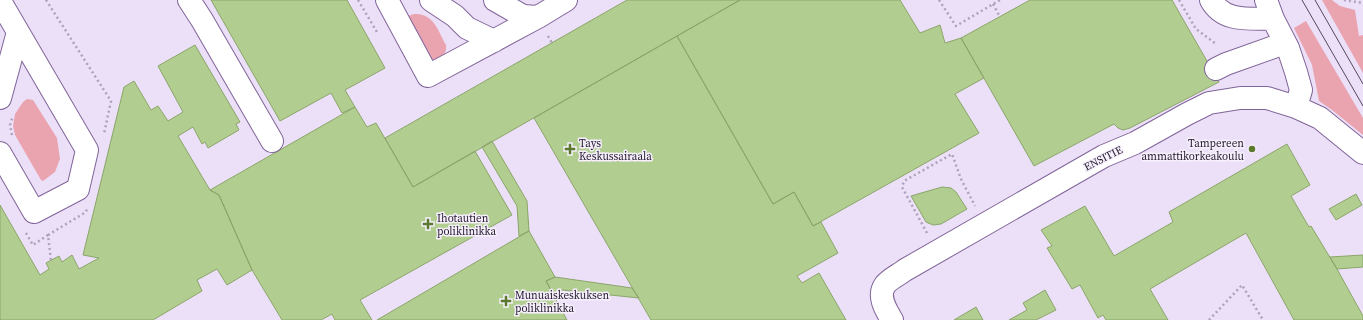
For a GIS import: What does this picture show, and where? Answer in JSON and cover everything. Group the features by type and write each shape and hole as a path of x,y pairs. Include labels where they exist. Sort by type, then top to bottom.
{"lane":[{"path":"189,0 272,140"},
{"path":"387,0 428,76 538,17 566,0"},
{"path":"432,0 455,16 468,28 494,41"},
{"path":"495,0 523,16 538,17"},
{"path":"1211,0 1214,6 1221,13 1230,17 1270,10 1285,43 1301,90 1296,106"},
{"path":"0,1 87,150 78,190 34,212 8,147"},
{"path":"7,105 18,32"},
{"path":"1216,69 1285,43"},
{"name":"ENSITIE","path":"892,320 886,311 881,296 885,284 906,270 1104,156 1135,143 1209,103 1240,98 1267,98 1296,106 1320,118 1363,153"}],"path":[{"path":"46,0 91,70"},
{"path":"939,0 956,26 1000,0"},
{"path":"1344,0 1363,3"},
{"path":"993,4 1000,17"},
{"path":"7,105 12,134 8,147"},
{"path":"929,236 902,187 904,181 952,154 960,179 986,224"},
{"path":"53,203 66,224"},
{"path":"1209,320 1242,285 1263,320"}],"shaded area":[{"path":"1322,0 1332,0 1340,6 1355,10 1359,36 1363,35 1363,73"},
{"path":"421,14 431,20 446,45 444,54 438,60 430,59 408,16"},
{"path":"1306,21 1363,118 1363,135 1319,101 1312,65 1294,28"},
{"path":"27,99 33,100 57,138 60,159 55,172 43,181 15,135 13,126 15,114 23,102"}],"building":[{"path":"211,0 347,0 385,68 345,90 355,107 342,113 331,93 280,121"},
{"path":"627,0 740,0 413,187 385,138"},
{"path":"740,0 900,0 920,33 940,25 945,43 961,38 984,78 955,94 979,133 813,226 794,192 773,204 677,36"},
{"path":"1030,0 1172,0 1219,82 1130,128 1123,130 1114,124 1034,166 961,38"},
{"path":"677,36 773,204 794,192 813,226 821,222 838,253 797,276 802,283 819,273 846,320 651,320 534,118"},
{"path":"195,45 240,122 236,124 239,130 208,148 205,142 202,144 193,127 178,136 210,190 219,195 252,270 227,285 217,269 197,280 202,291 153,320 0,320 0,205 40,275 49,269 46,263 59,256 62,262 72,255 79,269 99,258 83,255 124,87 134,81 151,110 158,106 168,121 183,112 158,66"},
{"path":"355,107 367,127 376,123 413,187 475,151 512,215 360,300 372,320 335,320 332,314 321,320 282,320 252,270 219,195 210,190"},
{"path":"492,141 527,201 529,231 519,236 517,206 482,147"},
{"path":"1287,144 1310,185 1291,196 1309,227 1311,226 1337,269 1363,316 1363,320 1294,320 1246,233 1150,289 1168,320 1106,320 1103,315 1098,318 1080,285 1072,289 1047,248 1052,246 1041,230 1085,206 1114,256 1173,222 1169,212"},
{"path":"942,187 951,188 956,192 967,209 941,224 933,225 926,222 911,196"},
{"path":"1356,194 1362,205 1336,220 1329,209"},
{"path":"529,231 555,277 546,281 567,320 377,320"},
{"path":"1363,255 1363,267 1337,269 1330,257"},
{"path":"555,277 632,288 639,298 562,290 554,295 546,281"},
{"path":"1045,290 1056,310 1036,320 1009,320 1027,310 1023,303"},
{"path":"976,307 983,320 954,320"}],"tram line":[{"path":"1302,0 1363,106"},
{"path":"1315,0 1363,84"}],"place":[{"name":"Tays Keskussairaala","path":"570,149"},
{"name":"Tampereen ammattikorkeakoulu","path":"1252,149"},
{"name":"Ihotautien poliklinikka","path":"428,224"},
{"name":"Munuaiskeskuksen poliklinikka","path":"506,301"}]}
